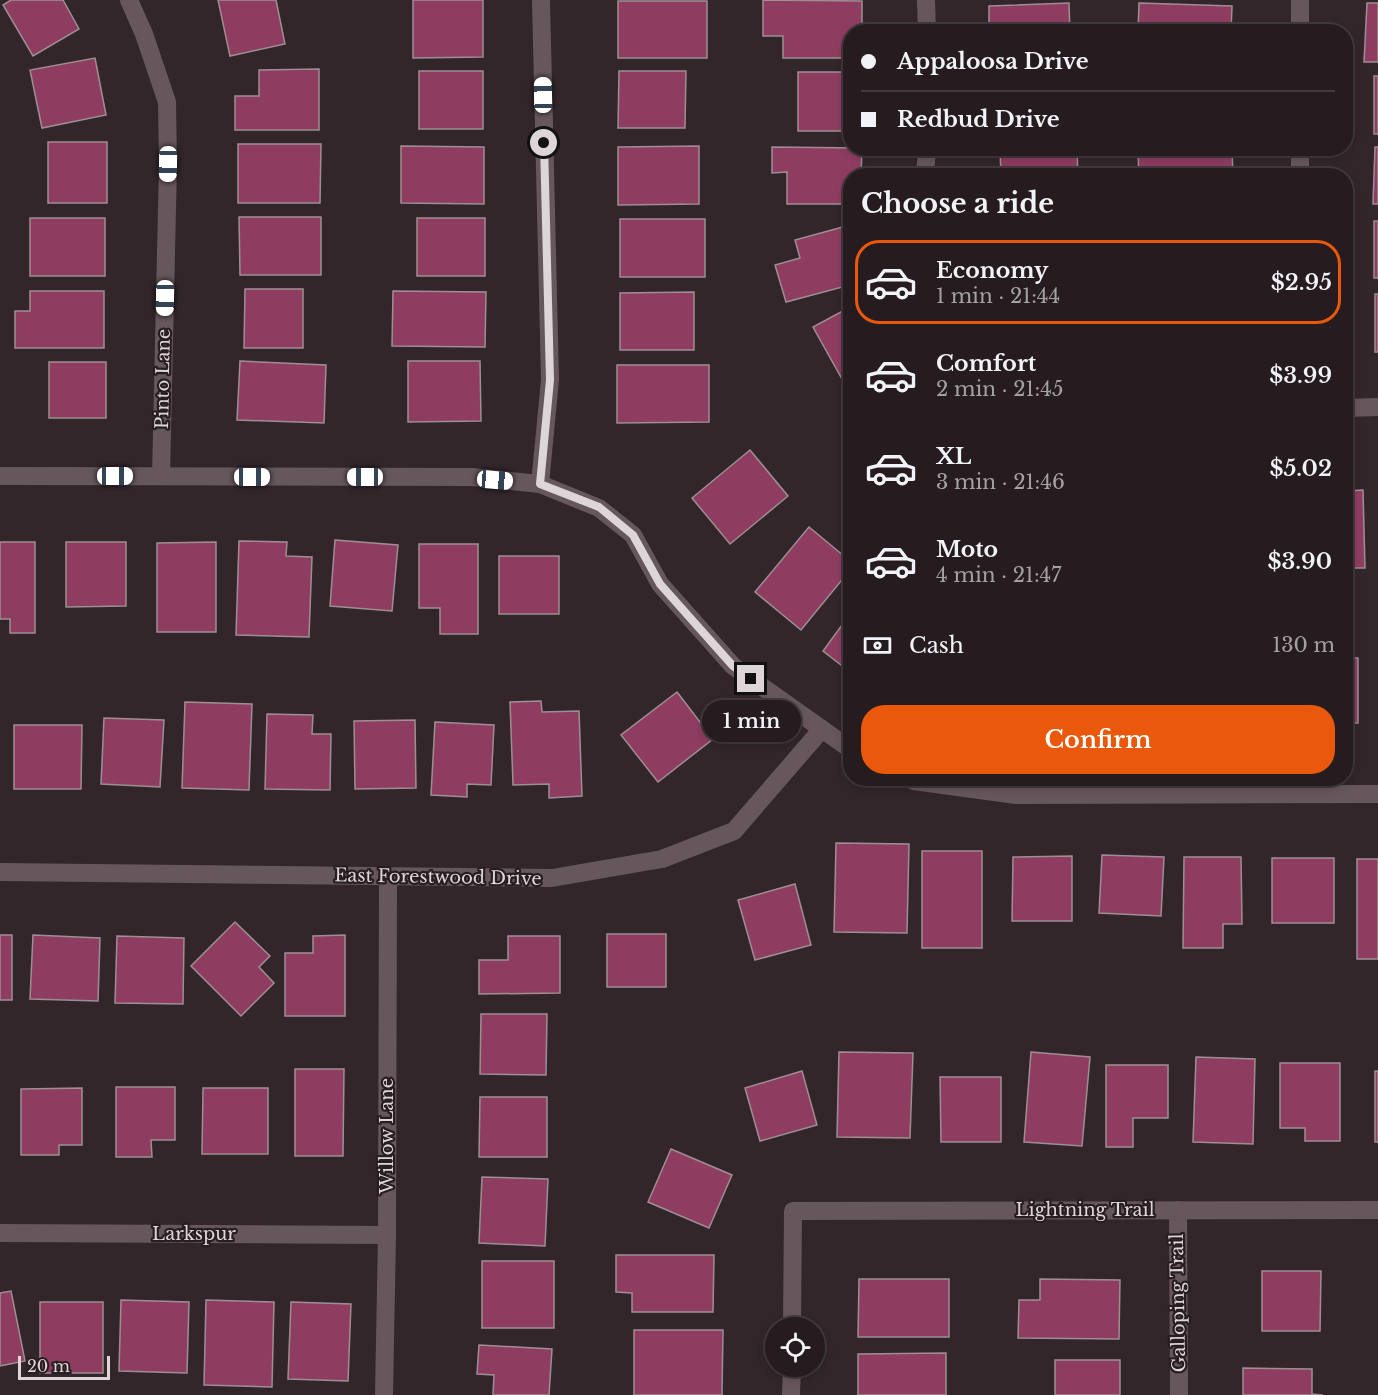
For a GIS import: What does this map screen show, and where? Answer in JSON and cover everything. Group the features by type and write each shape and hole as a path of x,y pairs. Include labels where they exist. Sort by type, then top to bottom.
{"street":[{"name":"Pinto Lane","path":"129,0 144,34 167,102 168,164 161,476"},
{"path":"540,484 550,380 541,0"},
{"path":"927,0 927,24"},
{"path":"1300,0 1300,24"},
{"path":"1353,408 1378,407"},
{"path":"0,476 472,477 540,484 599,507 633,535 660,584 733,666 843,744"},
{"name":"East Forestwood Drive","path":"0,872 552,878 662,859 734,831 822,729"},
{"path":"950,786 1016,795 1378,794"},
{"name":"Willow Lane","path":"384,1395 388,876"},
{"name":"Galloping Trail","path":"1178,1210 1179,1395"},
{"name":"Lightning Trail","path":"792,1317 793,1211 1378,1210"},
{"name":"Larkspur","path":"0,1233 387,1235"},
{"path":"791,1395 792,1377"}],"building":[{"path":"11,0 63,0 79,29 33,56 3,5"},
{"path":"218,0 276,0 285,44 230,56"},
{"path":"413,0 483,0 483,57 413,58"},
{"path":"763,0 862,1 862,24 843,24 843,58 783,58 783,36 763,36"},
{"path":"618,1 707,1 707,58 618,58"},
{"path":"1069,3 1070,24 989,24 989,6"},
{"path":"1139,3 1232,6 1231,24 1138,24"},
{"path":"1367,3 1378,3 1378,62 1364,62"},
{"path":"95,58 106,115 42,128 30,70"},
{"path":"319,69 319,130 235,130 235,96 259,96 259,70"},
{"path":"419,71 483,71 483,129 419,129"},
{"path":"619,71 686,71 685,128 618,128"},
{"path":"798,72 843,72 843,131 798,131"},
{"path":"1374,76 1378,76 1378,134 1374,134"},
{"path":"48,142 107,142 107,203 48,203"},
{"path":"238,144 321,144 320,203 238,203"},
{"path":"401,146 484,147 484,204 401,203"},
{"path":"699,146 699,204 618,205 618,147"},
{"path":"772,147 843,148 843,156 862,156 861,168 843,168 843,204 787,204 787,172 772,173"},
{"path":"1375,147 1378,147 1378,204 1373,204"},
{"path":"1000,156 1077,156 1078,168 1001,168"},
{"path":"1138,156 1232,156 1233,168 1139,168"},
{"path":"239,217 321,217 321,275 240,275"},
{"path":"30,218 105,218 105,276 30,276"},
{"path":"417,218 485,218 485,276 417,276"},
{"path":"620,219 705,219 705,277 620,277"},
{"path":"1374,221 1378,221 1378,278 1374,278"},
{"path":"843,227 843,287 786,302 775,265 800,258 795,240"},
{"path":"245,289 303,289 303,348 244,348"},
{"path":"30,291 104,291 104,348 15,348 15,311 30,311"},
{"path":"393,291 486,292 485,347 392,346"},
{"path":"694,292 694,350 620,350 620,293"},
{"path":"1375,294 1378,294 1378,352 1375,352"},
{"path":"843,311 843,378 842,379 813,327"},
{"path":"240,361 326,365 324,423 237,420"},
{"path":"408,361 480,361 481,421 408,422"},
{"path":"49,362 106,362 106,418 49,418"},
{"path":"617,365 709,365 709,422 617,423"},
{"path":"750,450 788,496 730,544 692,498"},
{"path":"1363,490 1365,568 1353,568 1353,491"},
{"path":"809,527 843,555 843,579 801,630 755,592"},
{"path":"335,540 398,545 392,611 330,606"},
{"path":"239,541 287,542 286,556 312,557 309,637 236,635"},
{"path":"0,542 35,542 35,633 10,633 10,619 0,619"},
{"path":"66,542 126,542 126,606 66,607"},
{"path":"216,542 216,632 157,632 157,543"},
{"path":"419,544 478,544 478,634 440,634 440,608 419,608"},
{"path":"499,556 559,556 559,614 499,614"},
{"path":"843,624 843,667 823,651"},
{"path":"1353,658 1358,658 1358,723 1353,723"},
{"path":"677,692 713,739 658,782 621,735"},
{"path":"541,701 542,712 579,711 582,796 549,798 549,784 513,785 510,702"},
{"path":"185,702 252,704 249,790 182,788"},
{"path":"267,714 313,715 312,734 331,734 330,790 265,789"},
{"path":"104,718 164,720 160,787 101,784"},
{"path":"415,720 416,788 355,789 354,721"},
{"path":"435,722 494,725 491,785 467,784 467,797 431,795"},
{"path":"14,725 82,725 81,789 14,789"},
{"path":"836,843 909,844 907,933 834,932"},
{"path":"922,851 982,851 982,948 922,948"},
{"path":"1102,855 1164,857 1161,916 1099,913"},
{"path":"1072,856 1072,921 1012,921 1013,857"},
{"path":"1184,857 1241,857 1242,924 1223,924 1223,948 1183,948"},
{"path":"1272,858 1334,858 1334,923 1272,923"},
{"path":"1357,859 1378,859 1378,959 1357,959"},
{"path":"795,884 811,945 755,960 738,900"},
{"path":"235,922 270,956 259,967 274,983 241,1016 191,966"},
{"path":"607,934 666,934 666,987 607,987"},
{"path":"0,935 12,935 12,1000 0,1000"},
{"path":"33,935 100,938 98,1001 30,999"},
{"path":"345,935 345,1016 285,1016 285,953 313,953 313,936"},
{"path":"117,936 184,938 183,1004 115,1003"},
{"path":"508,936 560,936 560,993 479,994 479,960 508,960"},
{"path":"481,1014 547,1014 546,1075 480,1074"},
{"path":"839,1052 913,1053 910,1138 837,1137"},
{"path":"1031,1052 1090,1057 1082,1146 1024,1142"},
{"path":"1196,1057 1255,1059 1253,1144 1193,1142"},
{"path":"1280,1063 1340,1063 1340,1141 1305,1141 1305,1128 1280,1128"},
{"path":"1106,1065 1168,1065 1168,1118 1133,1118 1133,1147 1106,1147"},
{"path":"295,1069 344,1069 343,1156 295,1156"},
{"path":"802,1071 817,1125 760,1141 745,1088"},
{"path":"1375,1071 1378,1071 1378,1142 1375,1142"},
{"path":"940,1077 1001,1077 1001,1142 941,1142"},
{"path":"116,1087 175,1087 175,1140 151,1140 152,1157 116,1157"},
{"path":"82,1088 82,1145 59,1145 59,1155 21,1155 21,1089"},
{"path":"203,1088 268,1088 268,1154 202,1154"},
{"path":"480,1097 547,1097 547,1157 479,1157"},
{"path":"671,1149 732,1175 709,1228 648,1202"},
{"path":"482,1177 548,1179 545,1246 479,1243"},
{"path":"616,1255 714,1255 713,1312 632,1312 632,1293 616,1292"},
{"path":"482,1261 554,1261 554,1328 482,1328"},
{"path":"1262,1271 1321,1271 1320,1331 1262,1331"},
{"path":"859,1279 949,1279 949,1337 858,1337"},
{"path":"1040,1279 1120,1280 1119,1339 1018,1338 1019,1300 1040,1300"},
{"path":"11,1291 25,1361 0,1366 0,1293"},
{"path":"121,1300 189,1302 187,1373 119,1371"},
{"path":"206,1300 274,1302 272,1387 204,1385"},
{"path":"40,1302 103,1302 103,1373 40,1373"},
{"path":"291,1302 351,1304 348,1381 288,1379"},
{"path":"634,1330 723,1330 722,1395 634,1395"},
{"path":"479,1345 552,1349 549,1395 493,1395 494,1375 477,1374"},
{"path":"946,1353 946,1395 858,1395 858,1354"},
{"path":"1055,1360 1120,1360 1120,1395 1055,1395"},
{"path":"1243,1368 1312,1369 1312,1394 1323,1395 1243,1395"}],"route":[{"path":"544,143 550,380 540,484 599,507 633,535 660,584 733,666 751,679"}]}
